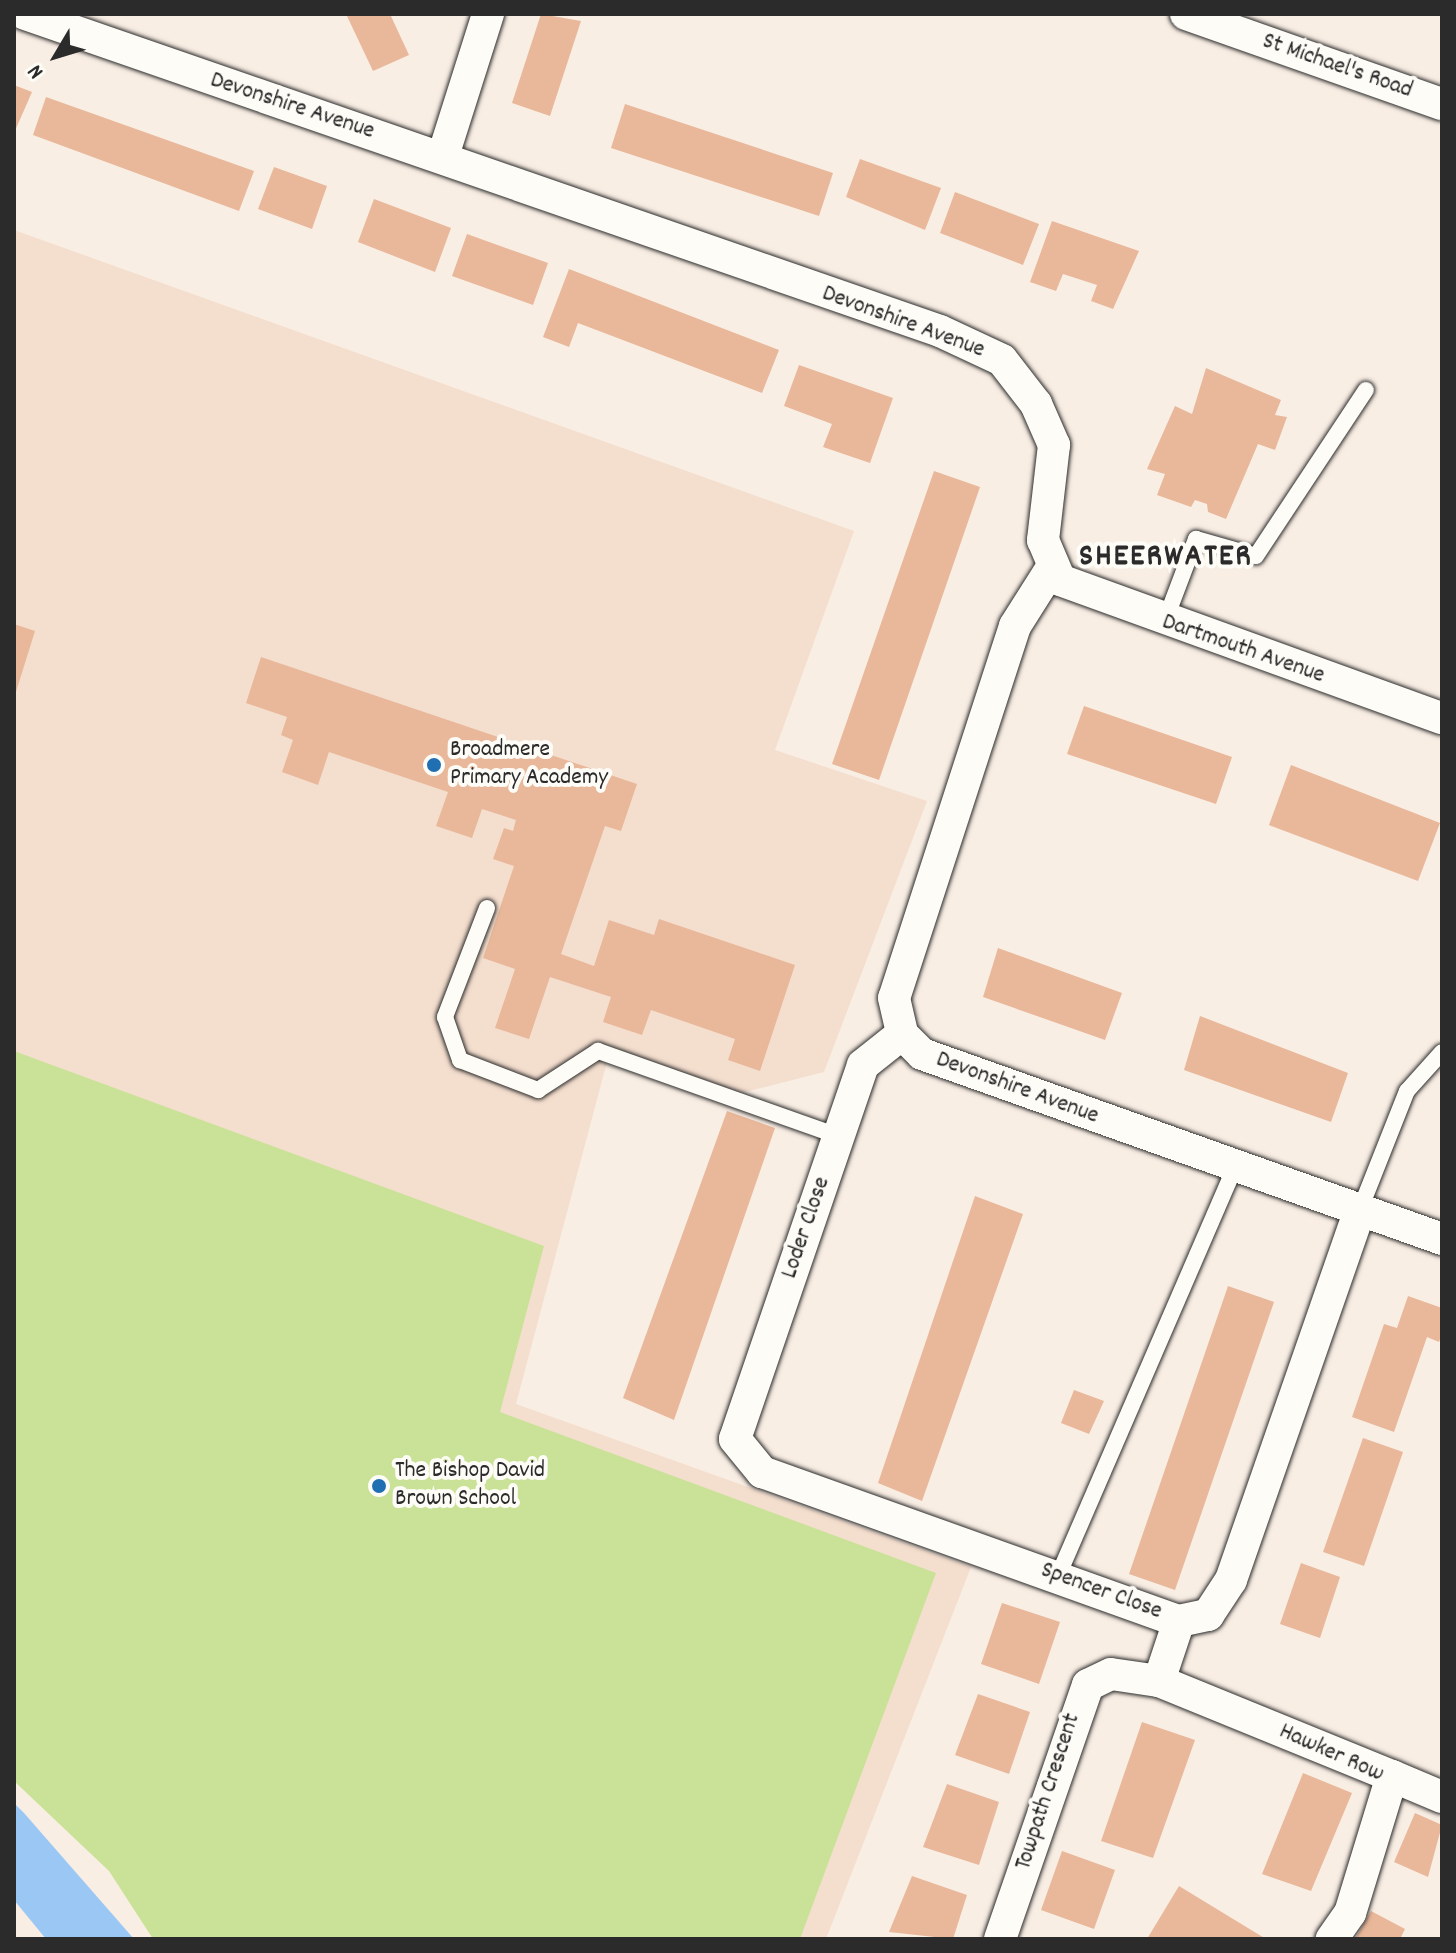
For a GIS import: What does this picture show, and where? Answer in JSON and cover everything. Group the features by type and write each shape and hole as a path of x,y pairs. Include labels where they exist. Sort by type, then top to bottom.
{"street":[{"name":"Devonshire Avenue","path":"25,14 443,156 1002,360 1036,404 1054,445 1043,540 1051,569"},
{"path":"443,156 488,14"},
{"name":"St Michael's Road","path":"1186,14 1219,19 1442,104"},
{"path":"902,1034 894,998 1015,626 1051,569"},
{"name":"Dartmouth Avenue","path":"1051,569 1084,593 1442,718"},
{"name":"Devonshire Avenue","path":"902,1034 922,1054 1442,1239"},
{"name":"Loder Close","path":"735,1439 863,1065 902,1034"},
{"name":"Spencer Close","path":"735,1439 762,1472 1179,1621 1208,1615 1221,1603 1270,1474 1359,1212"},
{"path":"1159,1681 1179,1621"},
{"name":"Towpath Crescent","path":"1001,1938 1088,1685 1111,1674 1159,1681"},
{"name":"Hawker Row","path":"1159,1681 1392,1776 1350,1913 1332,1939"},
{"path":"1392,1776 1442,1797"}],"lane":[{"path":"1164,623 1196,539 1256,556 1366,390"},
{"path":"487,908 445,1017 460,1060 538,1090 598,1051 838,1136"},
{"path":"1359,1212 1407,1091 1442,1052"},
{"path":"1058,1576 1235,1167"}],"shaded area":[{"path":"14,230 854,531 775,750 927,801 824,1072 713,1100 608,1058 516,1404 971,1567 826,1939 455,1939 14,1624"}],"green space":[{"name":"The Bishop David Brown School","path":"14,1051 544,1246 500,1412 936,1573 800,1939 153,1939 109,1871 14,1781"}],"water":[{"path":"14,1803 134,1939 46,1939 14,1900"}],"building":[{"path":"346,14 390,14 409,55 373,71"},
{"path":"541,14 581,21 550,116 512,103"},
{"path":"14,85 32,92 14,133"},
{"path":"46,97 254,171 239,211 33,135"},
{"path":"625,104 833,173 819,216 611,148"},
{"path":"860,159 941,188 925,230 846,197"},
{"path":"274,167 327,186 312,229 258,209"},
{"path":"955,192 1039,224 1023,265 940,233"},
{"path":"374,199 451,228 435,272 358,242"},
{"path":"1052,221 1139,251 1113,309 1091,301 1097,285 1063,274 1056,291 1030,282"},
{"path":"467,234 548,263 533,305 452,276"},
{"path":"569,269 779,350 762,393 578,323 569,347 543,337"},
{"path":"799,365 893,398 870,463 823,447 832,424 784,406"},
{"path":"1206,368 1281,400 1275,415 1287,417 1275,450 1258,444 1226,519 1208,512 1207,504 1195,500 1191,507 1157,495 1165,474 1147,469 1175,406 1192,414"},
{"path":"934,471 980,487 879,780 832,764"},
{"path":"14,624 35,631 15,695 14,695"},
{"path":"261,657 637,784 621,831 605,826 561,954 594,966 609,920 654,935 659,919 795,965 760,1071 728,1060 735,1039 651,1010 642,1035 603,1022 611,997 550,977 529,1039 495,1028 515,969 483,958 514,866 493,859 504,828 513,831 516,820 482,809 472,838 436,826 448,792 329,752 318,785 282,772 293,740 281,735 287,717 246,703"},
{"path":"1084,706 1232,757 1216,804 1067,754"},
{"path":"1291,765 1440,823 1418,881 1269,825"},
{"path":"998,948 1122,993 1105,1040 983,997"},
{"path":"1200,1016 1348,1073 1331,1122 1184,1070"},
{"path":"727,1111 775,1128 674,1420 623,1398"},
{"path":"975,1196 1023,1214 922,1501 878,1483"},
{"path":"1228,1286 1274,1302 1175,1590 1129,1574"},
{"path":"1408,1296 1442,1308 1442,1334 1439,1342 1427,1337 1394,1432 1352,1417 1384,1324 1397,1328"},
{"path":"1074,1390 1104,1401 1089,1434 1061,1423"},
{"path":"1363,1438 1403,1452 1364,1566 1323,1552"},
{"path":"1301,1563 1340,1577 1320,1638 1280,1624"},
{"path":"1002,1603 1060,1622 1039,1684 981,1664"},
{"path":"978,1694 1030,1712 1009,1774 955,1755"},
{"path":"1142,1722 1195,1740 1153,1858 1101,1841"},
{"path":"1303,1773 1352,1793 1311,1891 1262,1874"},
{"path":"947,1784 999,1802 979,1865 923,1847"},
{"path":"1415,1813 1442,1825 1428,1877 1394,1862"},
{"path":"1062,1851 1115,1870 1094,1929 1041,1910"},
{"path":"912,1876 967,1895 953,1939 889,1932"},
{"path":"1179,1886 1266,1939 1147,1939"},
{"path":"1371,1911 1405,1929 1400,1939 1355,1939"}],"place":[{"name":"Broadmere Primary Academy","path":"434,765"},
{"name":"The Bishop David Brown School","path":"379,1486"}],"district":[{"name":"SHEERWATER","path":"1166,558"}]}
